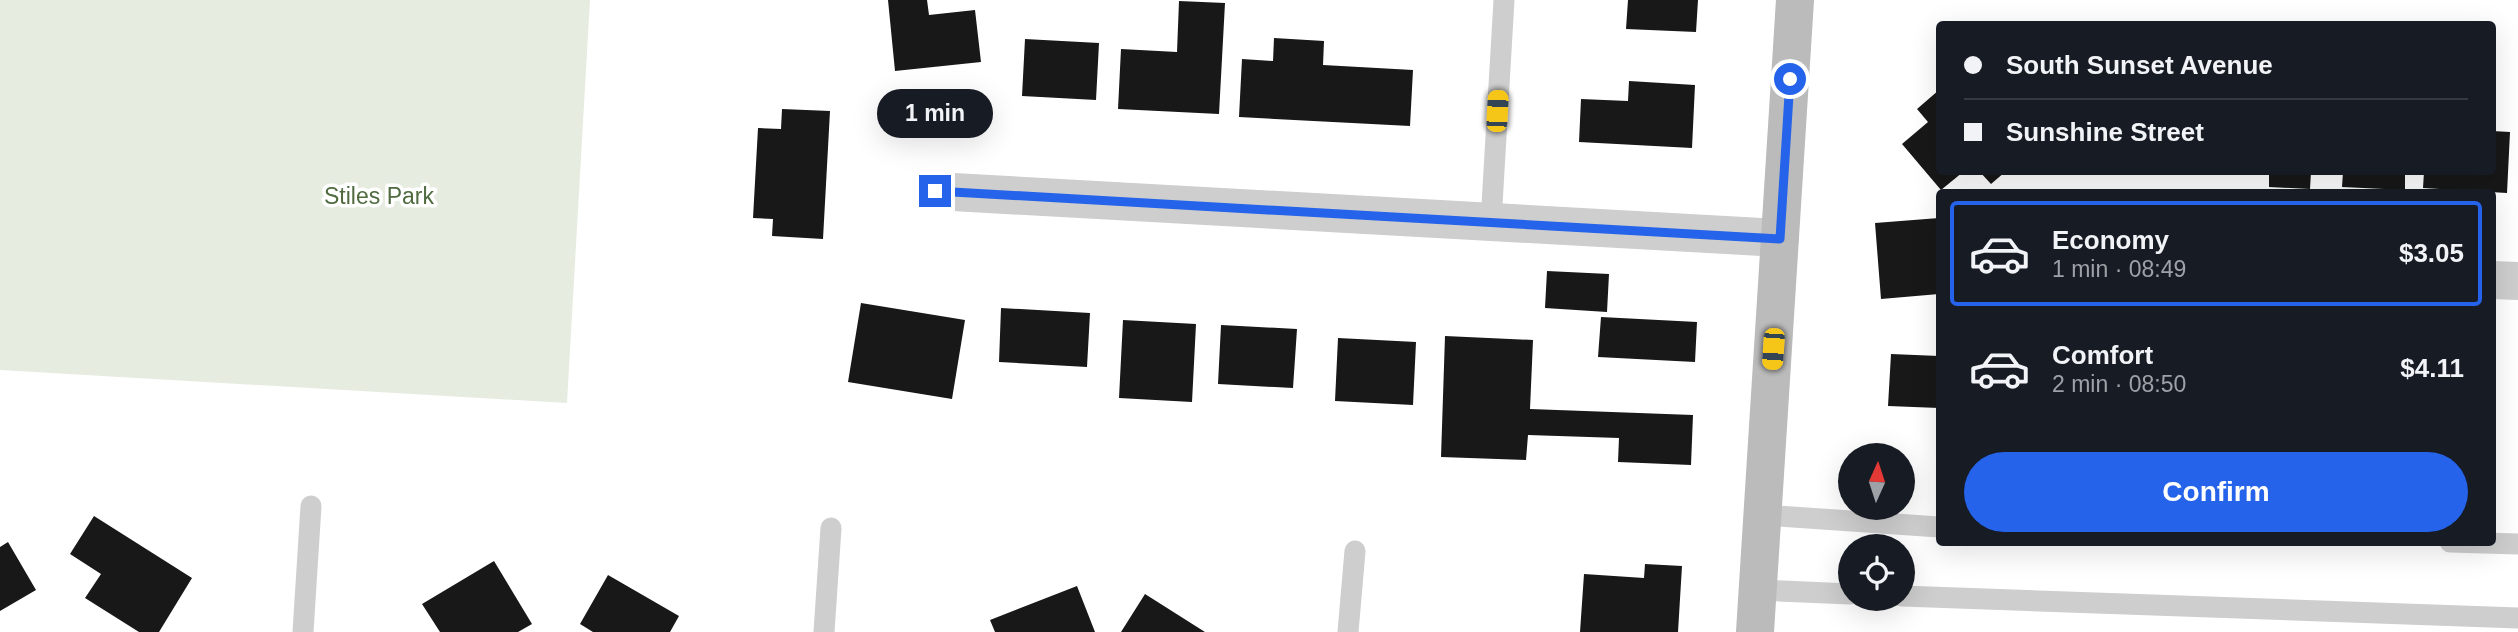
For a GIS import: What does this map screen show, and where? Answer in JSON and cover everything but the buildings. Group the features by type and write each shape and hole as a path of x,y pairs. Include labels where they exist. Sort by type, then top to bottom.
{"main road":[{"path":"1755,632 1795,0"}],"street":[{"path":"935,191 1780,239"},
{"path":"2496,280 2518,281"}],"lane":[{"path":"1491,222 1504,0"},
{"path":"303,632 311,506"},
{"path":"1763,515 1936,527"},
{"path":"824,632 831,528"},
{"path":"2496,543 2518,544"},
{"path":"1348,632 1355,551"},
{"path":"1758,590 1838,593"},
{"path":"1915,596 2518,618"}],"green space":[{"name":"Stiles Park","path":"0,0 590,0 567,403 0,370"}],"route":[{"path":"935,191 1780,239 1790,79"}]}
